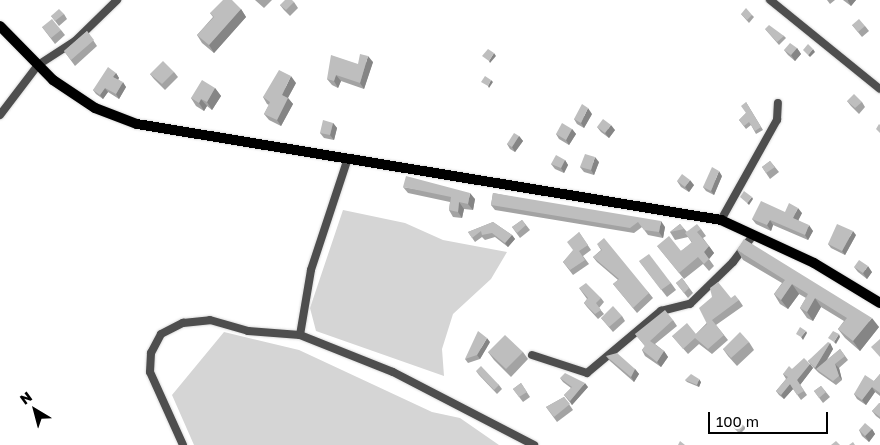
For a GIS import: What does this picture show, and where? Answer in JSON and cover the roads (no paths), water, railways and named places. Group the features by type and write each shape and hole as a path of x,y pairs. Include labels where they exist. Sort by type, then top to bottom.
{"main road":[{"path":"0,26 38,65 95,108 137,124 720,220 814,263 880,303"}],"street":[{"path":"0,115 38,65 75,40 117,0"},
{"path":"770,0 880,89"},
{"path":"720,220 777,120 778,103"},
{"path":"300,335 311,270 348,158"},
{"path":"532,355 587,373 661,311 690,304 733,262 753,235"},
{"path":"183,445 150,372 151,353 161,334 183,323 210,320 248,331 300,335 393,372 534,445"}]}
